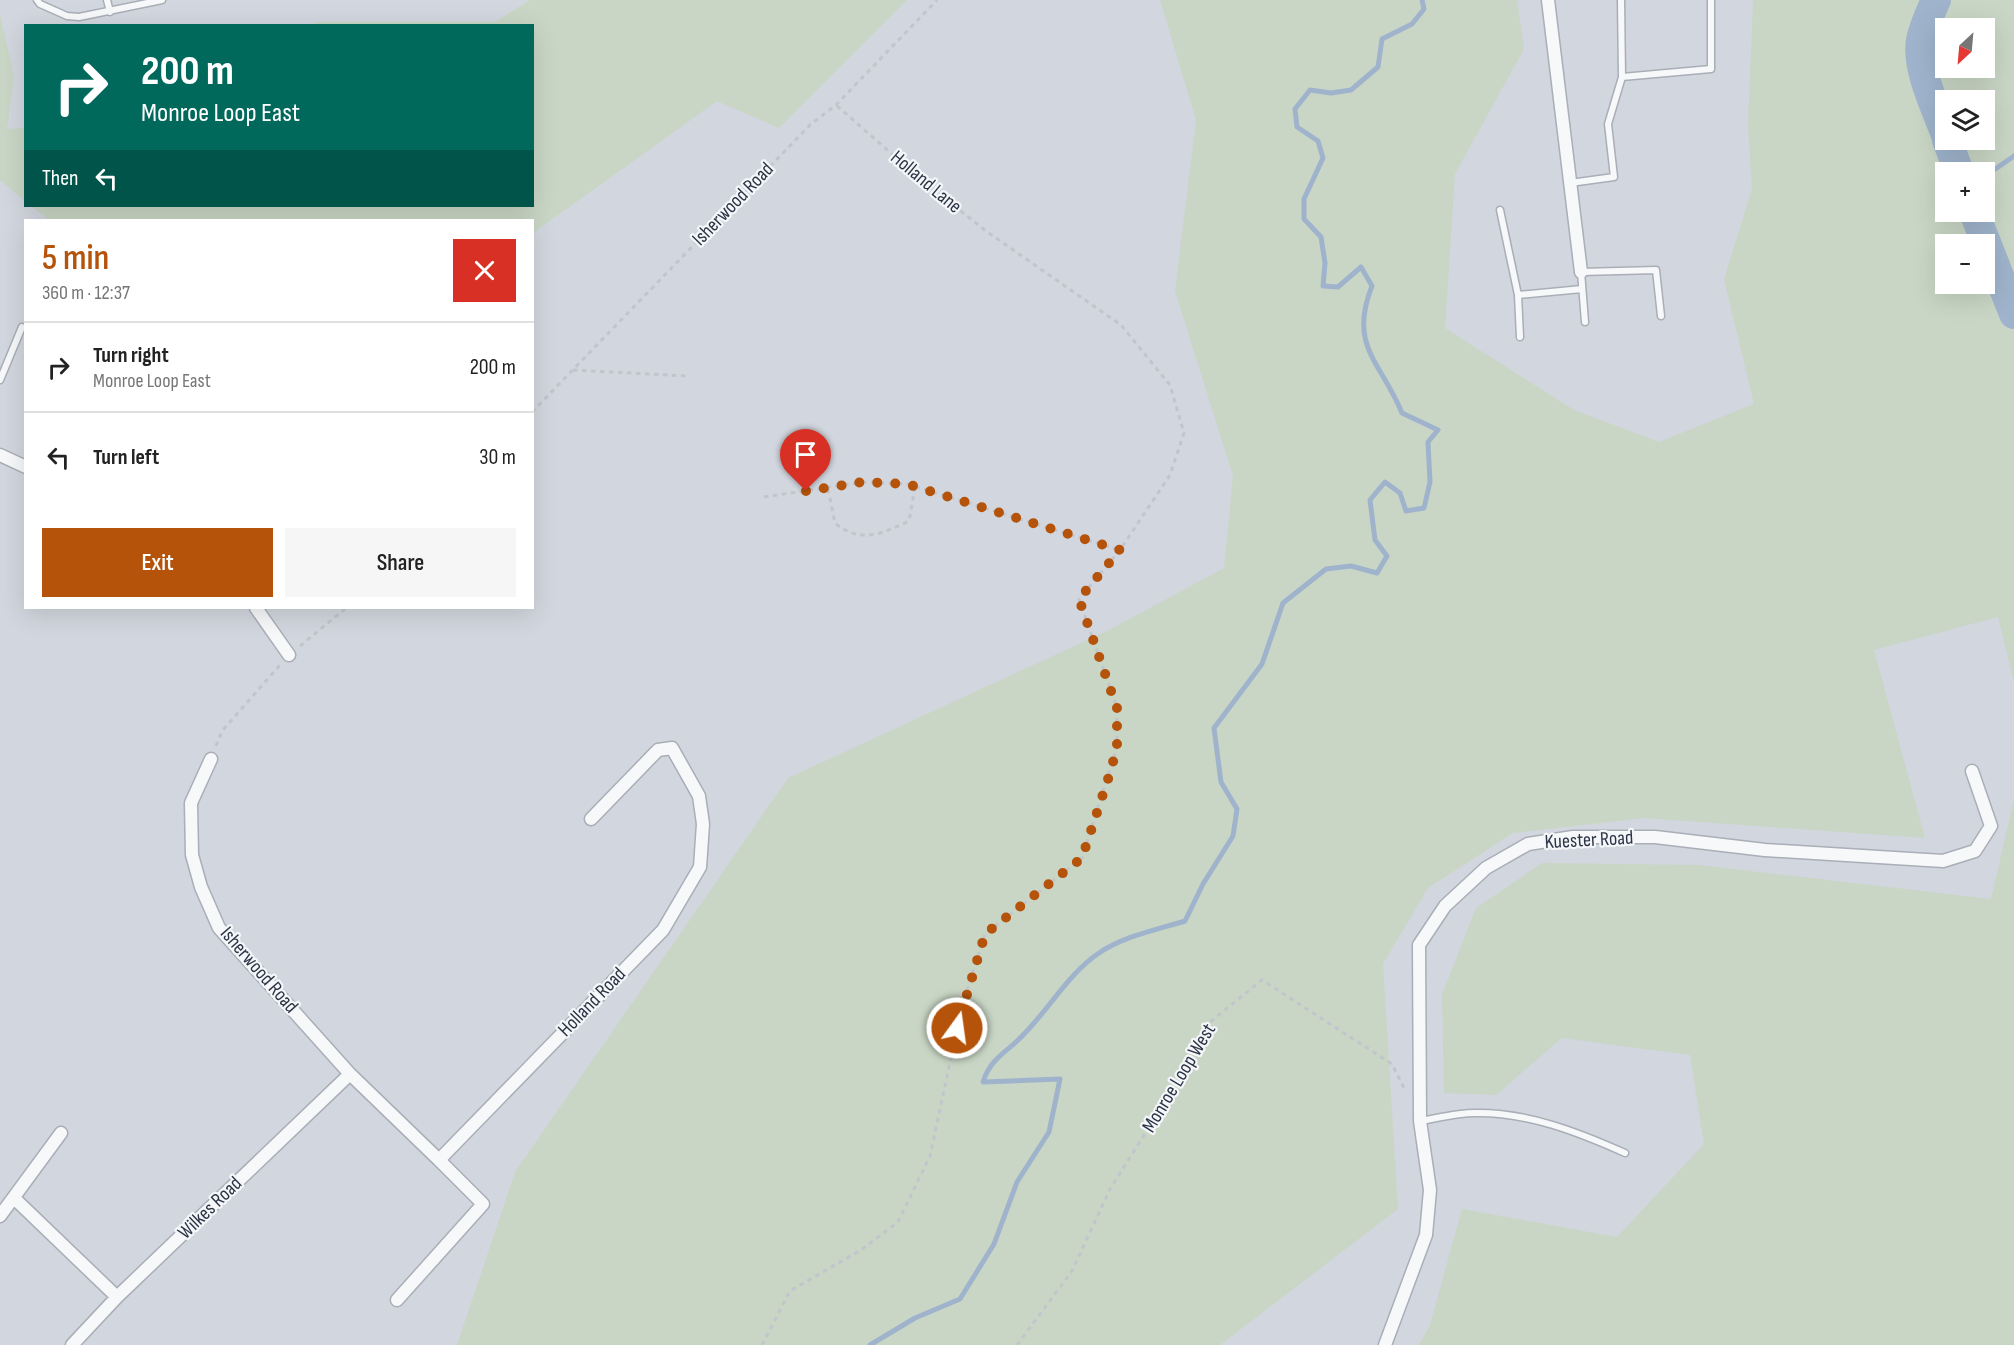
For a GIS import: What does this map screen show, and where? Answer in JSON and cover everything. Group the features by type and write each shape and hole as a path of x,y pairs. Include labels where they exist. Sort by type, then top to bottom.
{"street":[{"path":"1548,0 1581,272"},
{"path":"0,455 24,466"},
{"path":"257,609 289,655"},
{"name":"Holland Road","path":"439,1160 663,930 700,867 703,824 699,796 672,748 658,750 591,819"},
{"name":"Isherwood Road","path":"211,759 191,803 192,855 201,887 219,928 350,1074 439,1160"},
{"name":"Kuester Road","path":"1385,1345 1426,1235 1430,1190 1420,1121 1419,945 1445,906 1486,868 1528,844 1573,837 1655,837 1765,850 1943,861 1975,850 1991,826 1972,771"},
{"name":"Wilkes Road","path":"72,1345 117,1297 350,1074"},
{"path":"0,1216 15,1199 61,1133"},
{"path":"398,1300 483,1204 439,1160"},
{"path":"15,1199 117,1297"}],"lane":[{"path":"38,0 40,4 68,16 110,12 162,0"},
{"path":"107,0 110,12"},
{"path":"1569,183 1614,177 1608,124 1622,77 1621,0"},
{"path":"1622,77 1712,69 1711,0"},
{"path":"1500,210 1518,295 1520,337"},
{"path":"1585,322 1581,272 1656,270 1661,316"},
{"path":"1518,295 1582,289"},
{"path":"0,380 22,327"},
{"path":"1420,1121 1474,1113 1522,1119 1574,1130 1625,1153"}],"path":[{"name":"Isherwood Road","path":"534,410 811,124 836,105 937,0"},
{"name":"Holland Lane","path":"762,1345 790,1291 861,1250 898,1222 930,1156 962,1006 985,934 1082,858 1117,747 1117,718 1114,698 1079,599 1120,550 1170,475 1184,433 1170,386 1121,325 1018,256 924,182 836,105"},
{"path":"572,370 688,376"},
{"path":"764,497 863,482 915,487 1120,550"},
{"path":"827,488 835,523 854,536 883,534 909,521 915,487"},
{"path":"211,759 222,731 289,655 345,609"},
{"name":"Monroe Loop West","path":"1017,1345 1072,1271 1110,1189 1184,1072 1209,1023 1262,980 1392,1064 1406,1093"}],"shaded area":[{"path":"0,0 2014,0 2014,1345 0,1345"}],"green space":[{"path":"530,0 907,0 779,128 717,101 534,232 534,219 48,219 32,207 534,207 534,24 313,24 316,22 495,22"},
{"path":"1160,0 1517,0 1524,49 1455,174 1445,328 1574,410 1659,442 1754,404 1724,279 1752,189 1748,126 1753,0 2014,0 2014,682 1998,617 1874,650 1925,838 1644,818 1513,833 1428,888 1383,964 1398,1209 1220,1345 457,1345 515,1172 788,778 1109,630 1224,568 1233,476 1175,291 1196,120"},
{"path":"0,14 14,76 7,129 24,128 24,200 0,180"},
{"path":"2014,799 2014,1345 1419,1345 1430,1325 1462,1209 1617,1237 1704,1144 1690,1055 1562,1038 1496,1095 1444,1093 1442,995 1476,908 1542,863 1699,865 1991,899"}],"waterway":[{"path":"870,1345 915,1318 960,1299 994,1244 1017,1182 1049,1132 1060,1079 983,1082 986,1073 1088,961 1109,947 1130,938 1185,921 1203,884 1233,836 1237,809 1221,782 1214,728 1262,664 1283,603 1326,569 1351,566 1377,573 1387,556 1375,540 1370,500 1385,482 1400,493 1406,511 1424,508 1430,482 1428,442 1438,430 1402,413 1370,353 1365,339 1364,324 1372,286 1361,267 1338,287 1323,286 1325,263 1321,237 1304,219 1304,199 1323,158 1318,141 1297,127 1295,109 1310,90 1331,93 1351,90 1378,67 1382,39 1412,24 1424,9 1422,0"},
{"path":"1935,106 1924,75 1920,51 1924,30 1936,0"},
{"path":"1951,150 1955,162"},
{"path":"1995,169 2014,156"},
{"path":"1978,222 2014,314"}],"route":[{"path":"806,491 863,482 907,484 1120,550 1079,599 1117,708 1117,747 1082,858 985,934 957,1028"}]}
